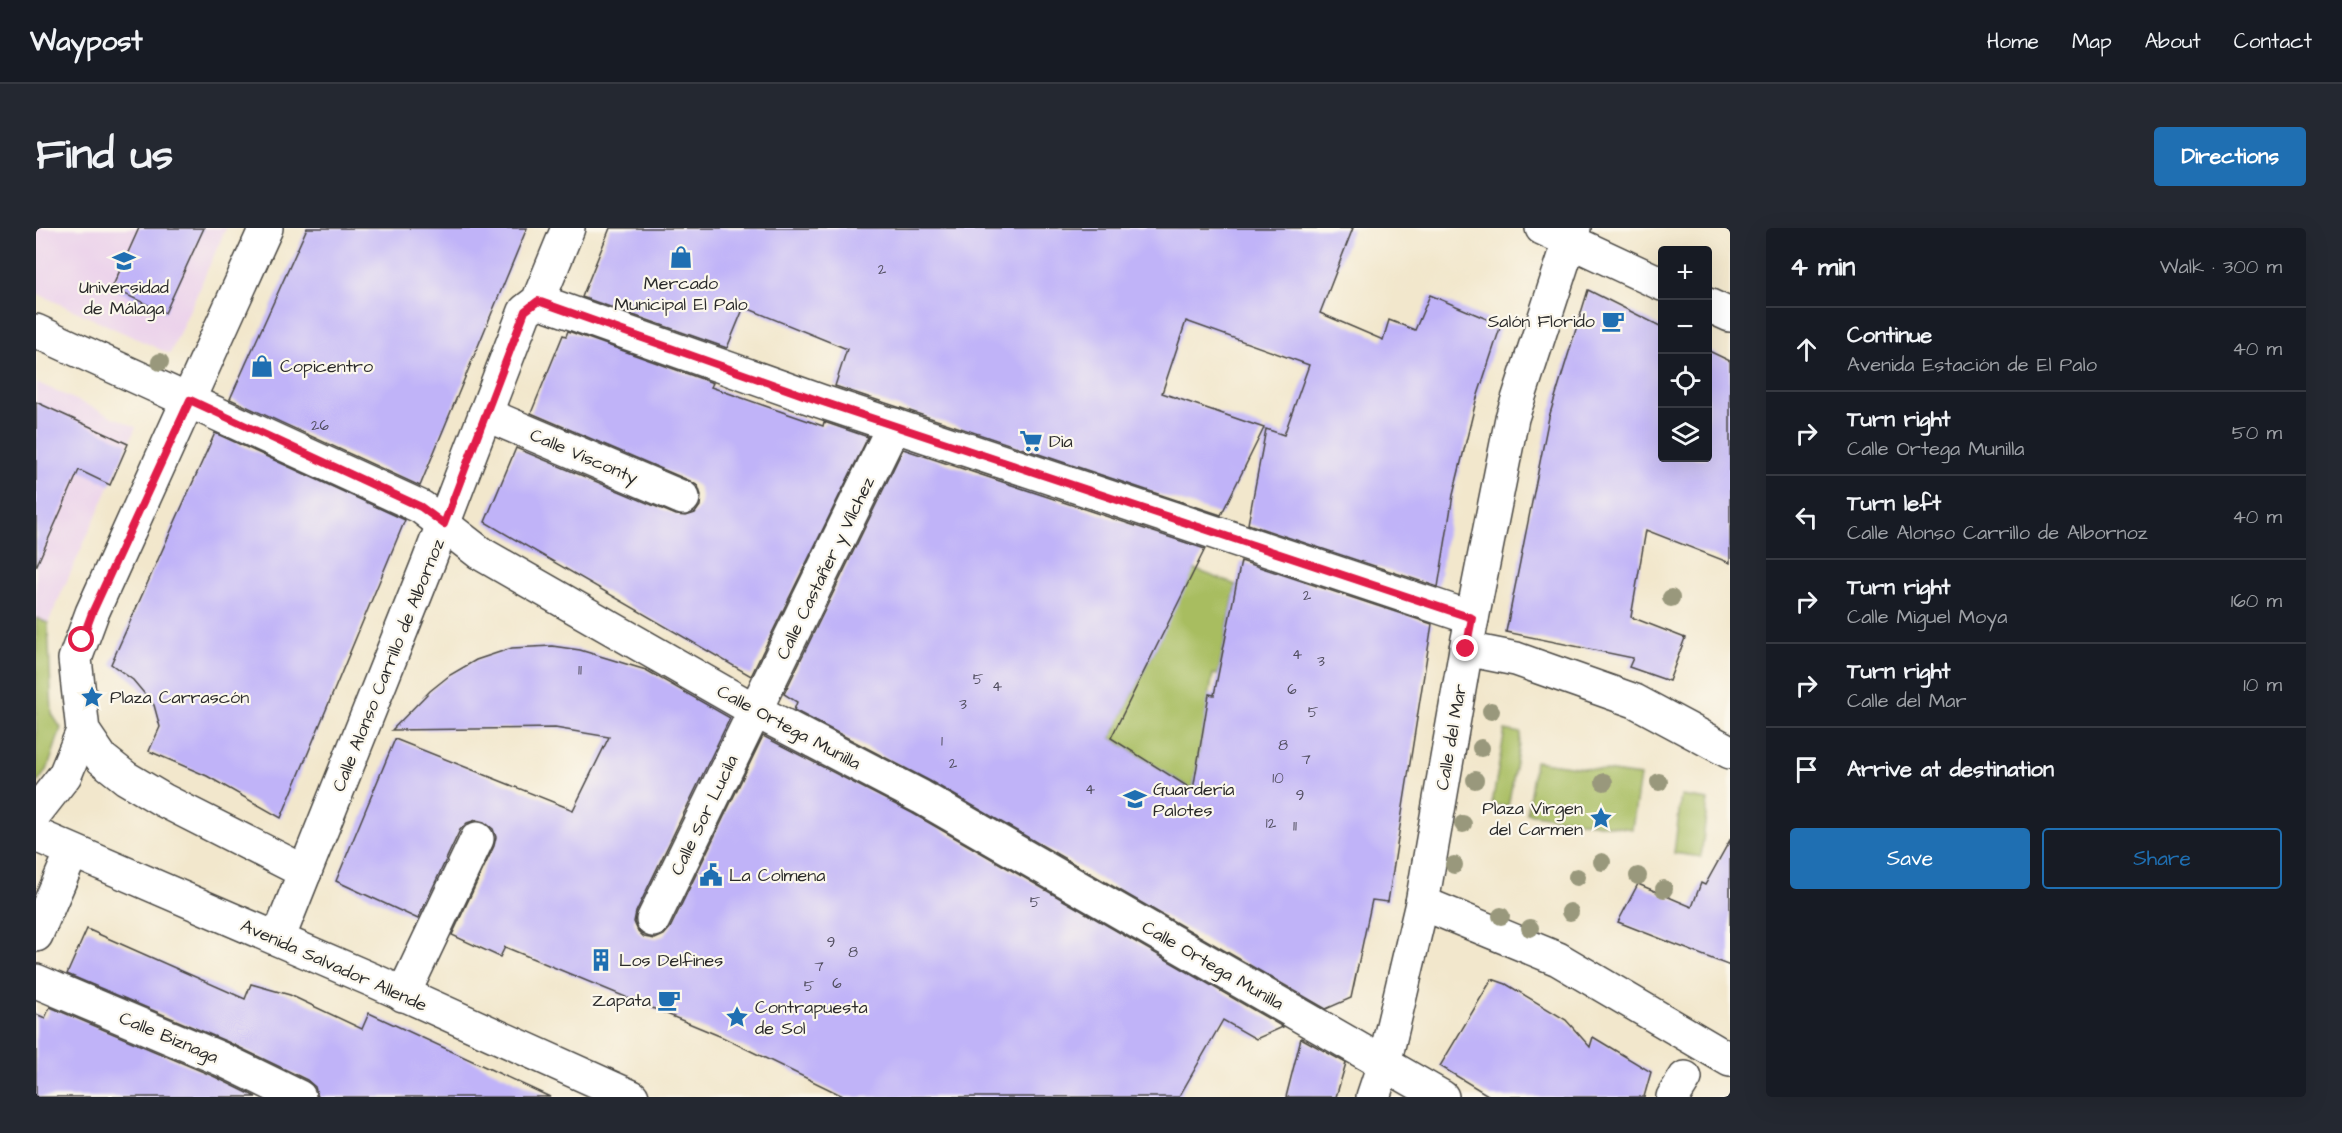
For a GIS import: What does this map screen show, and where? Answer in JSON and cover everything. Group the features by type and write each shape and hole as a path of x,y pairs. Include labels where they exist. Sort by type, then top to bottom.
{"street":[{"path":"36,812 66,775 83,731 75,659 92,613 266,228"},
{"path":"546,228 524,280 531,306 894,425 1469,633 1516,659 1635,701 1730,752"},
{"name":"Calle Alonso Carrillo de Albornoz","path":"278,939 444,524 485,414 531,306 568,228"},
{"path":"1562,232 1658,282"},
{"name":"Calle del Mar","path":"1373,1097 1384,1064 1422,903 1469,633 1512,418 1562,232"},
{"path":"1712,307 1730,315"},
{"name":"Calle Ortega Munilla","path":"36,331 421,507 480,553 756,711 921,797 1442,1097"},
{"name":"Calle Visconty","path":"485,414 684,498"},
{"name":"Calle Castañer y Vílchez","path":"756,711 894,425"},
{"name":"Calle Sor Lucila","path":"653,920 756,711"},
{"path":"83,731 102,759 126,778 163,800 305,872"},
{"name":"Avenida Salvador Allende","path":"36,835 278,939 632,1097"},
{"path":"403,995 477,839"},
{"path":"36,935 72,852"},
{"path":"1422,903 1558,959 1730,1060"},
{"name":"Calle Biznaga","path":"36,981 220,1059 299,1097"}],"shaded area":[{"name":"Universidad de Málaga","path":"36,228 226,228 170,354 36,293"},
{"path":"36,382 136,427 48,623 36,618"}],"green space":[{"path":"1194,569 1236,585 1218,675 1213,674 1193,790 1111,738"},
{"path":"36,618 48,623 52,714 61,728 48,768 36,785"},
{"path":"1505,730 1521,733 1508,807 1492,804"},
{"path":"1535,761 1640,776 1632,829 1527,813"},
{"path":"1681,796 1708,800 1701,857 1674,853"}],"building":[{"path":"139,228 204,228 165,313 112,288"},
{"path":"307,228 527,228 420,486 230,399"},
{"path":"610,228 1353,228 1320,313 1383,340 1389,320 1415,330 1430,295 1501,325 1476,401 1453,495 1438,587 1248,524 1266,429 1284,435 1309,365 1186,321 1162,393 1264,428 1221,515 835,386 847,349 744,307 727,348 582,297"},
{"path":"1588,290 1658,325 1658,462 1712,462 1712,352 1730,361 1730,563 1646,530 1631,617 1685,638 1669,681 1629,667 1633,658 1506,632 1549,417"},
{"path":"568,331 713,383 711,387 823,426 824,422 868,437 751,676 485,522 516,448 676,515 686,516 695,513 700,506 701,495 698,486 690,481 531,413 563,335 566,336"},
{"path":"36,402 128,444 110,485 79,470 36,567"},
{"path":"215,433 405,520 281,818 207,776 149,751 160,727 154,705 133,680 111,664"},
{"path":"903,449 1205,549 1111,738 1193,790 1209,694 1214,695 1241,561 1432,624 1388,902 1372,900 1351,998 1326,1009 930,781 794,710 797,702 784,694"},
{"path":"552,646 580,650 646,670 730,718 636,912 634,922 644,937 655,939 664,935 670,928 763,736 912,813 1283,1027 1256,1039 1223,1020 1179,1097 845,1097 722,1037 505,947 500,957 452,935 494,846 496,837 493,829 484,822 476,820 467,823 460,830 418,919 336,881 395,739 573,810 609,737 555,728 392,730 430,691 450,675 476,660 512,648"},
{"path":"1730,840 1730,966 1618,922 1638,884 1692,907 1701,883 1705,885"},
{"path":"87,929 245,999 251,984 290,995 362,1029 369,1013 550,1097 318,1097 315,1087 307,1080 228,1042 67,974"},
{"path":"1492,979 1506,984 1566,1020 1590,1047 1593,1037 1651,1072 1644,1097 1491,1097 1440,1066"},
{"path":"50,1007 213,1076 256,1097 36,1097 36,1014 45,1018"},
{"path":"1301,1038 1346,1063 1336,1097 1286,1097"}],"place":[{"name":"Mercado Municipal El Palo","path":"681,257"},
{"name":"Universidad de Málaga","path":"124,261"},
{"name":"Salón Florido","path":"1613,321"},
{"name":"Copicentro","path":"262,366"},
{"name":"Dia","path":"1031,441"},
{"name":"Plaza Carrascón","path":"92,697"},
{"name":"Guardería Palotes","path":"1135,799"},
{"name":"Plaza Virgen del Carmen","path":"1601,818"},
{"name":"La Colmena","path":"711,875"},
{"name":"Los Delfines","path":"601,960"},
{"name":"Zapata","path":"669,1000"},
{"name":"Contrapuesta de Sol","path":"737,1017"}],"route":[{"path":"82,640 92,613 190,400 421,507 444,524 525,311 538,301 820,401 1472,618 1466,649"}]}
